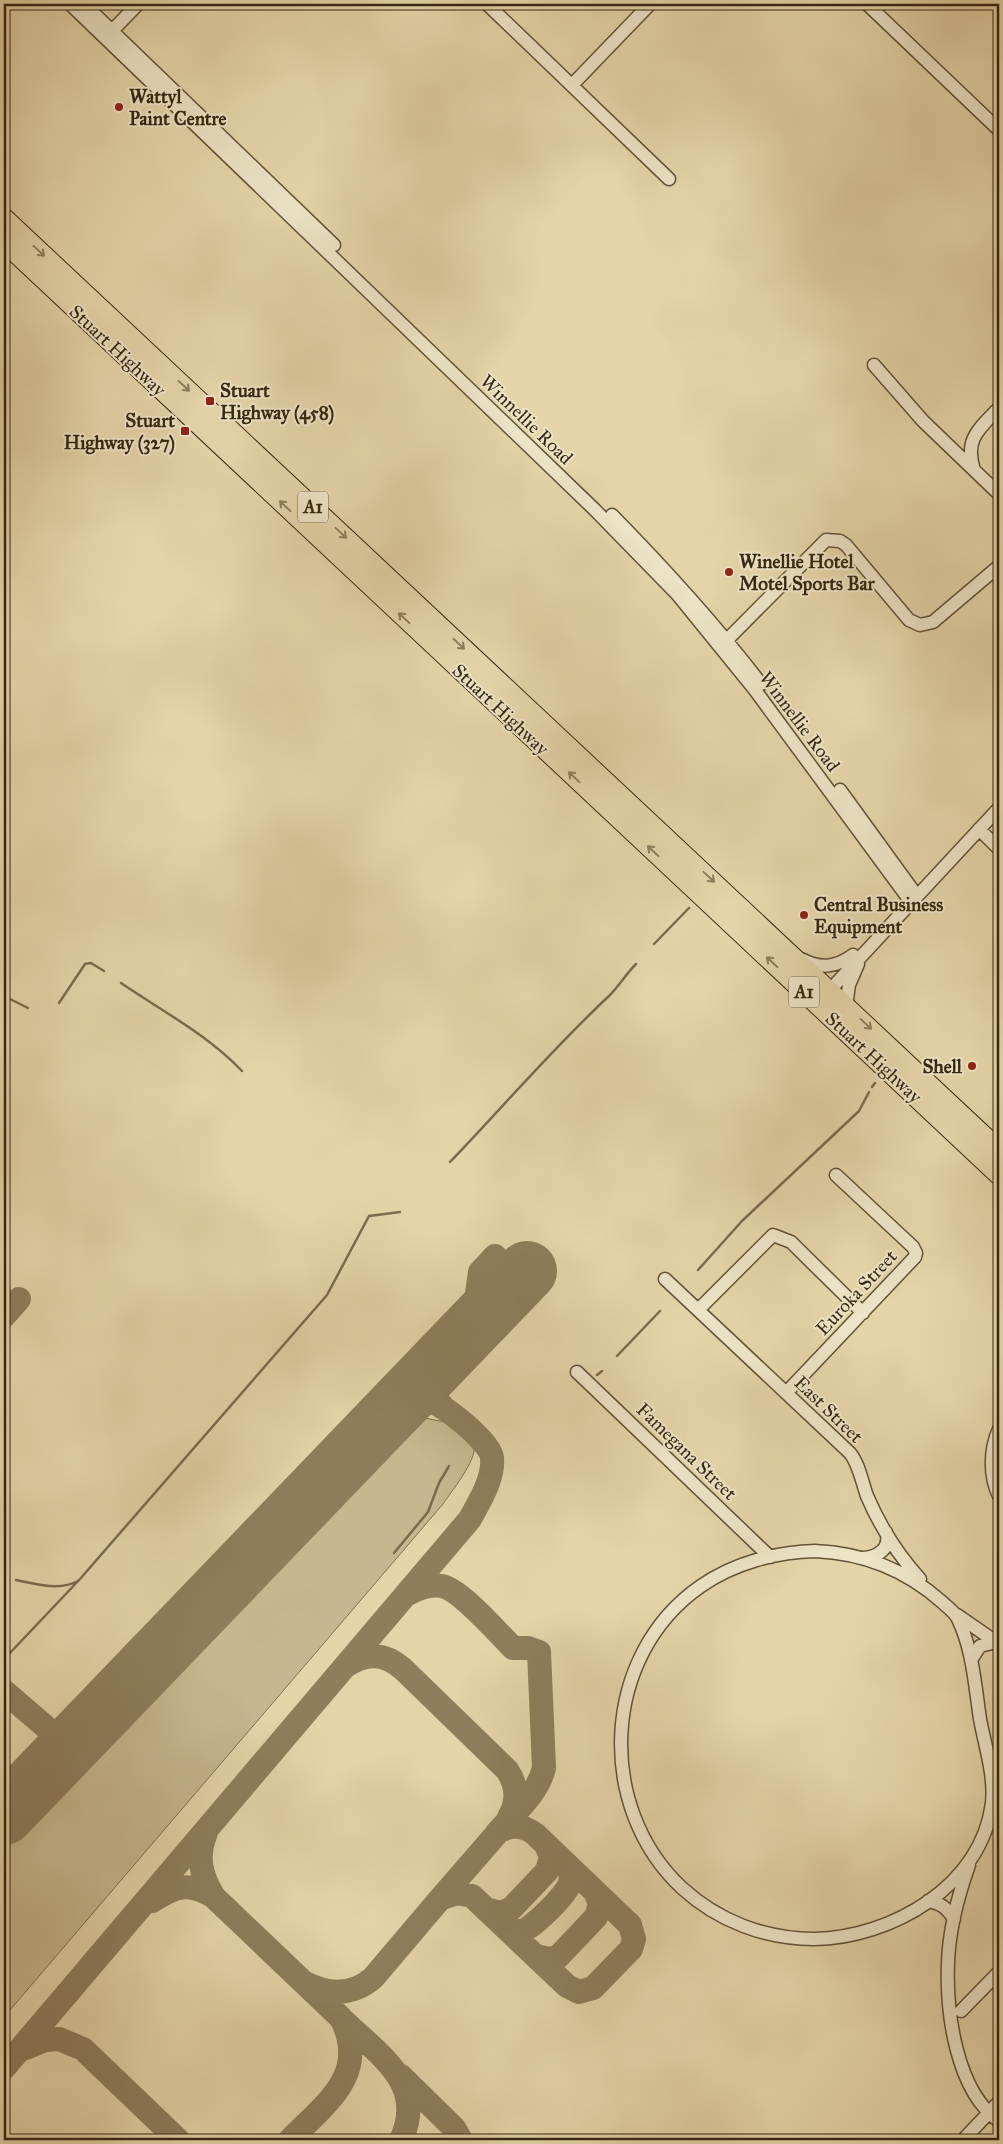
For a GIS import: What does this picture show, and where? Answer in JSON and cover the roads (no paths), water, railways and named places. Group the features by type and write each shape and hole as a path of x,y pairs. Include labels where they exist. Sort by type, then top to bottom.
{"highway":[{"name":"Stuart Highway","path":"4,218 156,373 798,986 999,1175"},
{"name":"Stuart Highway","path":"4,242 156,373 786,950 999,1150"},
{"path":"798,986 811,993 826,989 825,1004 888,1063 893,1075"},
{"path":"924,1078 925,1098 956,1127 965,1143"}],"street":[{"name":"Winnellie Road","path":"70,4 109,34"},
{"name":"Winnellie Road","path":"84,4 109,34 595,510 723,643 776,717 913,897"},
{"path":"109,34 138,4"},
{"path":"487,4 669,179"},
{"path":"572,85 650,4"},
{"path":"867,4 999,130"},
{"path":"874,365 923,421 999,494"},
{"path":"974,470 970,458 970,444 976,432 999,408"},
{"path":"723,643 826,540 840,541 846,545 909,620 920,625 933,622 999,566"},
{"path":"826,989 999,808"},
{"path":"979,830 999,849"},
{"path":"786,950 820,967 836,964 859,953"},
{"path":"846,1006 849,985 859,953"},
{"name":"Euroka Street","path":"786,1393 863,1313 916,1253 836,1175"},
{"path":"698,1310 772,1235 790,1242 863,1313"},
{"name":"East Street","path":"665,1279 852,1456 867,1495 885,1531 906,1562 932,1592"},
{"name":"Famegana Street","path":"578,1372 770,1557"},
{"path":"999,1429 992,1461 993,1478 999,1496"},
{"path":"860,1558 871,1557 882,1551 887,1540 885,1531"},
{"path":"998,1643 957,1615 932,1592 909,1576 860,1558 815,1551 770,1557 732,1570 701,1586 674,1609 645,1648 626,1698 620,1730 622,1777 638,1826 660,1864 691,1896 722,1917 759,1932 798,1938 843,1937 887,1925 928,1901 959,1874 999,1810"},
{"path":"957,1615 971,1660 994,1773 992,1801 985,1830 965,1877 954,1919 948,1961 952,2016 965,2075 971,2090 988,2113 999,2121"},
{"path":"971,1660 980,1646 998,1643"},
{"path":"928,1901 947,1908 954,1919"},
{"path":"961,2011 999,1972"},
{"path":"963,2140 999,2102"}],"waterway":[{"path":"654,944 689,908"},
{"path":"59,1003 85,964 91,963 104,971"},
{"path":"450,1162 548,1057 613,992 636,964"},
{"path":"121,983 200,1035 242,1071"},
{"path":"4,996 28,1008"},
{"path":"872,1087 875,1083"},
{"path":"698,1270 742,1221 859,1111 869,1092"},
{"path":"9,1654 80,1579 327,1295 369,1216 400,1212"},
{"path":"617,1356 660,1311"},
{"path":"597,1375 602,1371"},
{"path":"394,1553 428,1512 439,1483 449,1466"},
{"path":"16,1580 55,1586 63,1586 78,1581"}],"place":[{"name":"Wattyl Paint Centre","path":"119,107"},
{"name":"Stuart Highway (458)","path":"210,401"},
{"name":"Stuart Highway (327)","path":"185,431"},
{"name":"Winellie Hotel Motel Sports Bar","path":"729,572"},
{"name":"Central Business Equipment","path":"804,915"},
{"name":"Shell","path":"972,1066"}]}
